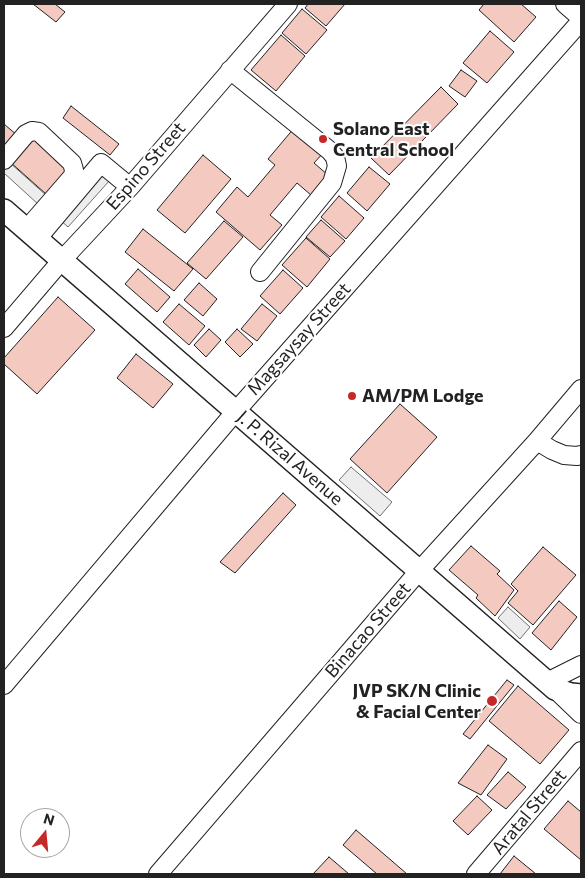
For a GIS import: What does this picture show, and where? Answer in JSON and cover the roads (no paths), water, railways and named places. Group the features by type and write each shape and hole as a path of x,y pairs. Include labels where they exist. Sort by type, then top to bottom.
{"main road":[{"name":"J. P. Rizal Avenue","path":"4,210 551,686 571,694 581,695"}],"street":[{"name":"Espino Street","path":"4,328 288,4"},
{"path":"565,4 581,19"},
{"name":"Magsaysay Street","path":"4,685 236,411 581,19"},
{"path":"230,70 330,151 335,157 337,166 332,182 260,272"},
{"path":"4,160 26,134 32,131 39,132 72,163 73,176 32,234"},
{"path":"32,234 101,163 130,186"},
{"name":"Binacao Street","path":"158,874 419,571 537,441 581,389"},
{"path":"537,441 564,455 581,455"},
{"path":"581,665 551,686 581,714"},
{"name":"Aratal Street","path":"476,874 581,750"}],"place":[{"name":"Solano East Central School","path":"323,139"},
{"name":"AM/PM Lodge","path":"352,396"},
{"name":"JVP SK/N Clinic & Facial Center","path":"492,701"}]}
